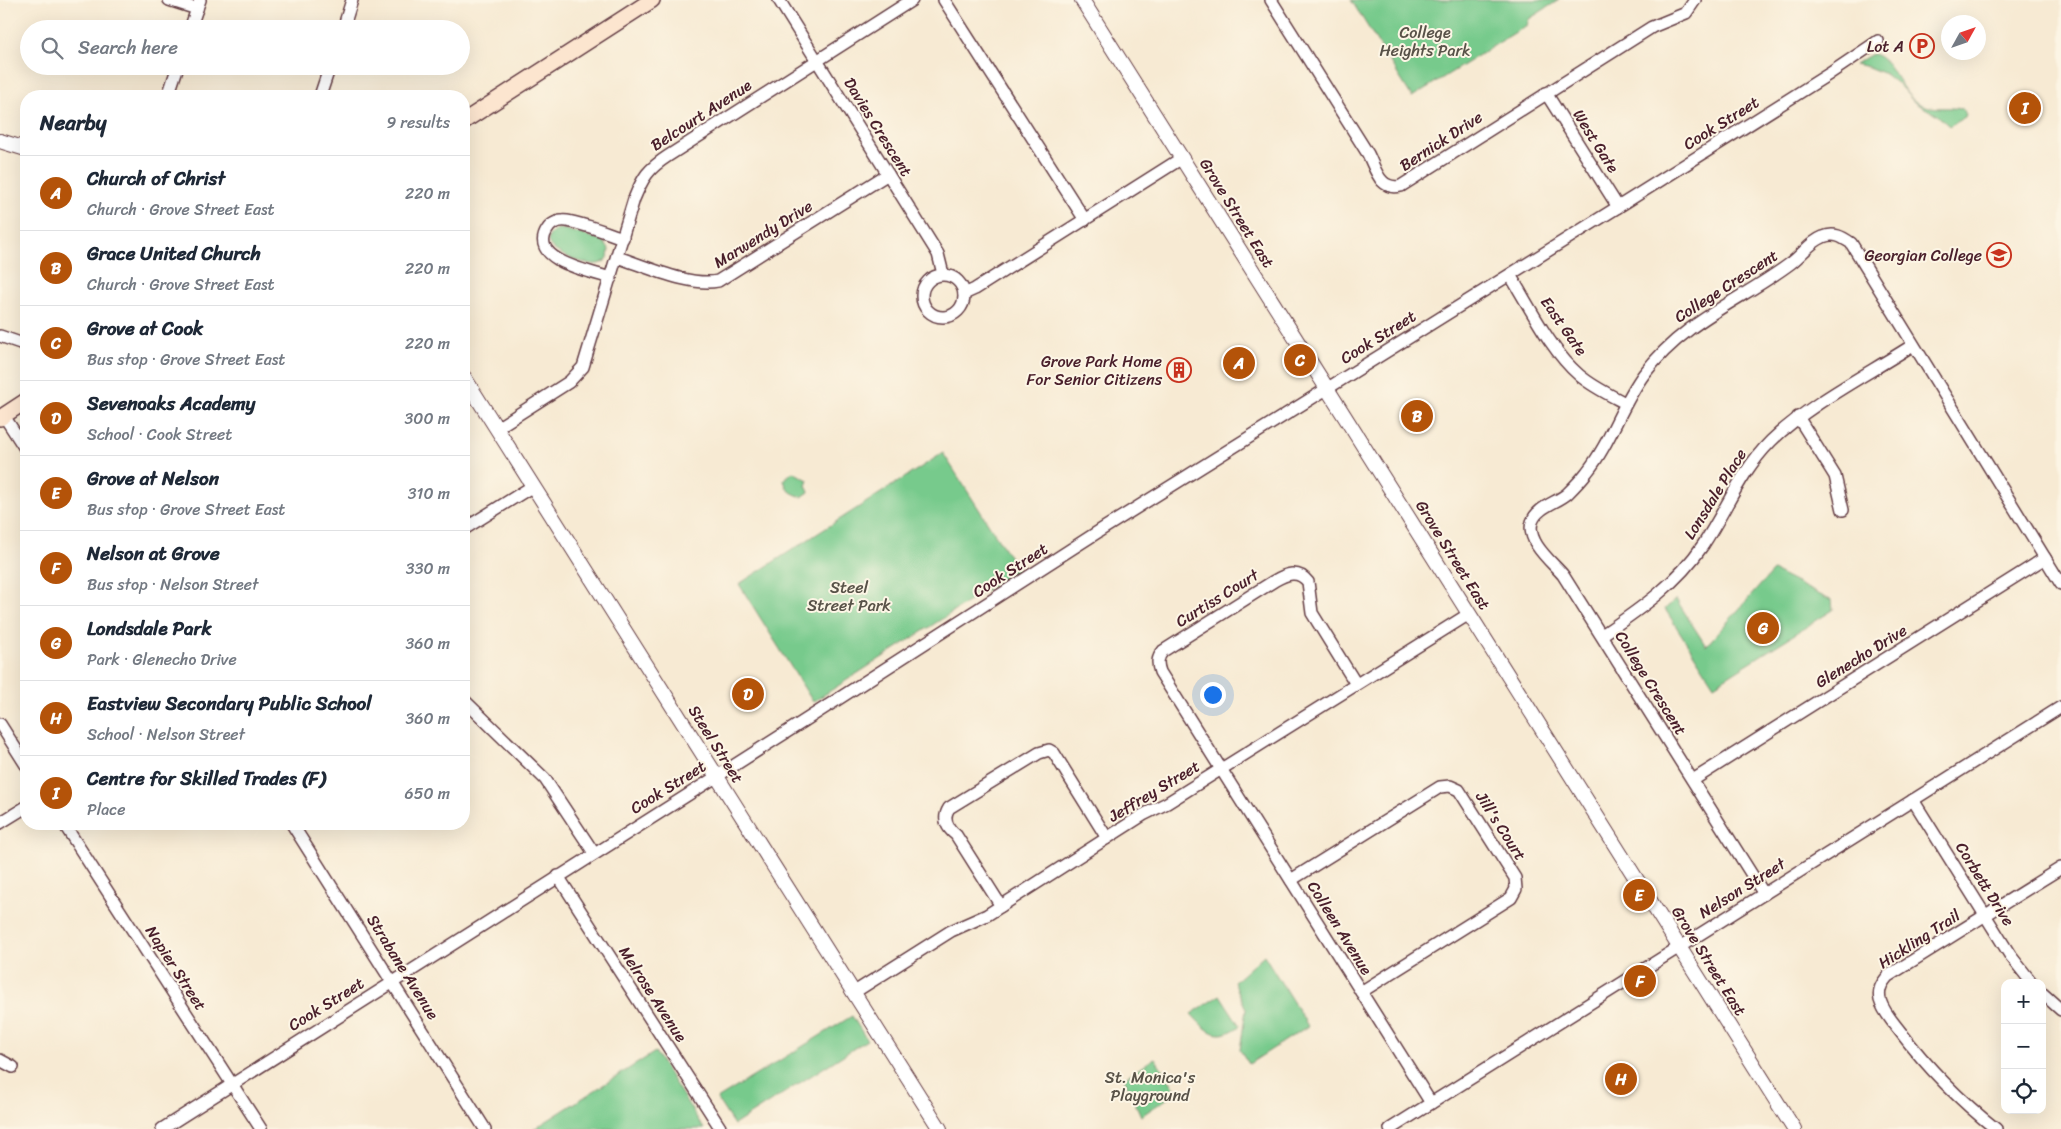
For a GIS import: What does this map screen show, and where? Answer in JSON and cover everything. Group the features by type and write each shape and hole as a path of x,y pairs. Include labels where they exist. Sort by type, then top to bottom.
{"main road":[{"path":"470,117 652,0"},
{"path":"2,417 20,405"}],"street":[{"path":"169,0 198,5 193,20"},
{"path":"346,20 352,0"},
{"name":"Davies Crescent","path":"779,0 938,254 943,274"},
{"name":"Belcourt Avenue","path":"497,428 569,382 583,367 642,179 655,164 912,0"},
{"path":"944,0 1085,220"},
{"name":"Grove Street East","path":"1082,0 1794,1129"},
{"name":"Bernick Drive","path":"1271,0 1368,154 1380,179 1386,185 1393,188 1401,186 1652,27 1686,13 1695,0"},
{"name":"Cook Street","path":"162,1129 1104,528 1510,275 1829,74 1878,41"},
{"path":"170,90 175,75"},
{"path":"322,90 327,75"},
{"name":"West Gate","path":"1546,93 1618,207"},
{"path":"0,141 20,147"},
{"path":"964,294 975,289 1182,158"},
{"name":"Marwendy Drive","path":"617,258 689,280 702,282 718,281 888,174"},
{"path":"611,278 552,257 544,247 543,238 547,228 555,222 566,221 623,238"},
{"name":"College Crescent","path":"1764,894 1602,635 1563,575 1535,541 1531,532 1532,523 1540,511 1565,495 1589,470 1607,442 1626,403 1650,367 1684,332 1718,308 1792,262 1810,245 1823,237 1838,235 1851,243 2061,584"},
{"path":"943,274 955,278 964,294 961,308 956,313 942,317 928,312 921,299 921,292 929,279 943,274"},
{"name":"East Gate","path":"1510,275 1566,361 1579,375 1626,403"},
{"path":"0,336 20,343"},
{"name":"Lonsdale Place","path":"1602,635 1654,599 1679,575 1704,545 1743,475 1772,441 1798,418 1913,346"},
{"name":"Steel Street","path":"470,386 940,1129"},
{"path":"2,417 20,442"},
{"path":"1798,418 1835,476 1843,510"},
{"path":"470,525 533,486"},
{"name":"Glenecho Drive","path":"1693,780 2045,558"},
{"name":"Curtiss Court","path":"1221,769 1160,672 1157,664 1158,657 1163,650 1283,575 1291,573 1300,574 1308,582 1312,613 1356,684"},
{"name":"Jeffrey Street","path":"854,993 951,931 987,915 1107,838 1469,614"},
{"path":"470,706 544,779 594,853"},
{"name":"Nelson Street","path":"1390,1129 2061,707"},
{"path":"0,724 20,755"},
{"path":"1001,906 956,835 945,822 946,812 949,808 1039,753 1049,750 1054,753 1107,838"},
{"name":"Colleen Avenue","path":"1221,769 1431,1103"},
{"name":"Jill's Court","path":"1291,880 1440,787 1450,786 1459,790 1515,878 1516,888 1511,898 1361,992"},
{"name":"Corbett Drive","path":"1913,800 2010,955 2029,979"},
{"path":"0,824 20,811"},
{"name":"Napier Street","path":"68,830 261,1129"},
{"name":"Strabane Avenue","path":"296,830 485,1129"},
{"name":"Hickling Trail","path":"1996,1129 1956,1095 1915,1050 1886,1013 1880,1002 1879,991 1882,983 1888,976 2061,868"},
{"name":"Melrose Avenue","path":"558,876 721,1129"},
{"path":"2046,997 2061,1010"},
{"path":"0,1060 13,1067"}],"green space":[{"name":"College Heights Park","path":"1351,0 1559,0 1529,19 1527,25 1412,97"},
{"path":"1872,54 1879,56 1890,67 1910,97 1916,102 1933,107 1962,109 1966,114 1965,117 1949,126 1936,114 1915,103 1899,85 1885,74 1855,64"},
{"path":"558,229 602,240 609,249 608,258 600,264 591,264 560,254 548,242 550,235"},
{"name":"Steel Street Park","path":"943,453 1018,570 813,702 739,584"},
{"path":"793,472 808,480 806,486 809,492 802,497 790,491 786,486 784,479"},
{"path":"1773,571 1832,601 1833,610 1714,685 1665,609 1676,599 1706,646"},
{"path":"1264,955 1308,1026 1249,1064 1240,1050 1246,1009 1234,982"},
{"path":"1220,995 1240,1026 1232,1031 1219,1034 1208,1030 1191,1014"},
{"path":"852,1016 867,1040 734,1125 717,1099"},
{"path":"655,1052 704,1129 534,1129"},
{"name":"St. Monica's Playground","path":"1155,1058 1177,1092 1141,1116 1124,1078"}],"place":[{"name":"Lot A","path":"1922,46"},
{"name":"Centre for Skilled Trades (F)","path":"2025,108"},
{"name":"Georgian College","path":"1999,255"},
{"name":"Grove at Cook","path":"1300,360"},
{"name":"Church of Christ","path":"1239,363"},
{"name":"Grove Park Home For Senior Citizens","path":"1179,370"},
{"name":"Grace United Church","path":"1417,416"},
{"name":"Londsdale Park","path":"1763,628"},
{"name":"Sevenoaks Academy","path":"748,694"},
{"name":"Grove at Nelson","path":"1639,895"},
{"name":"Nelson at Grove","path":"1640,981"},
{"name":"Eastview Secondary Public School","path":"1621,1079"}]}
